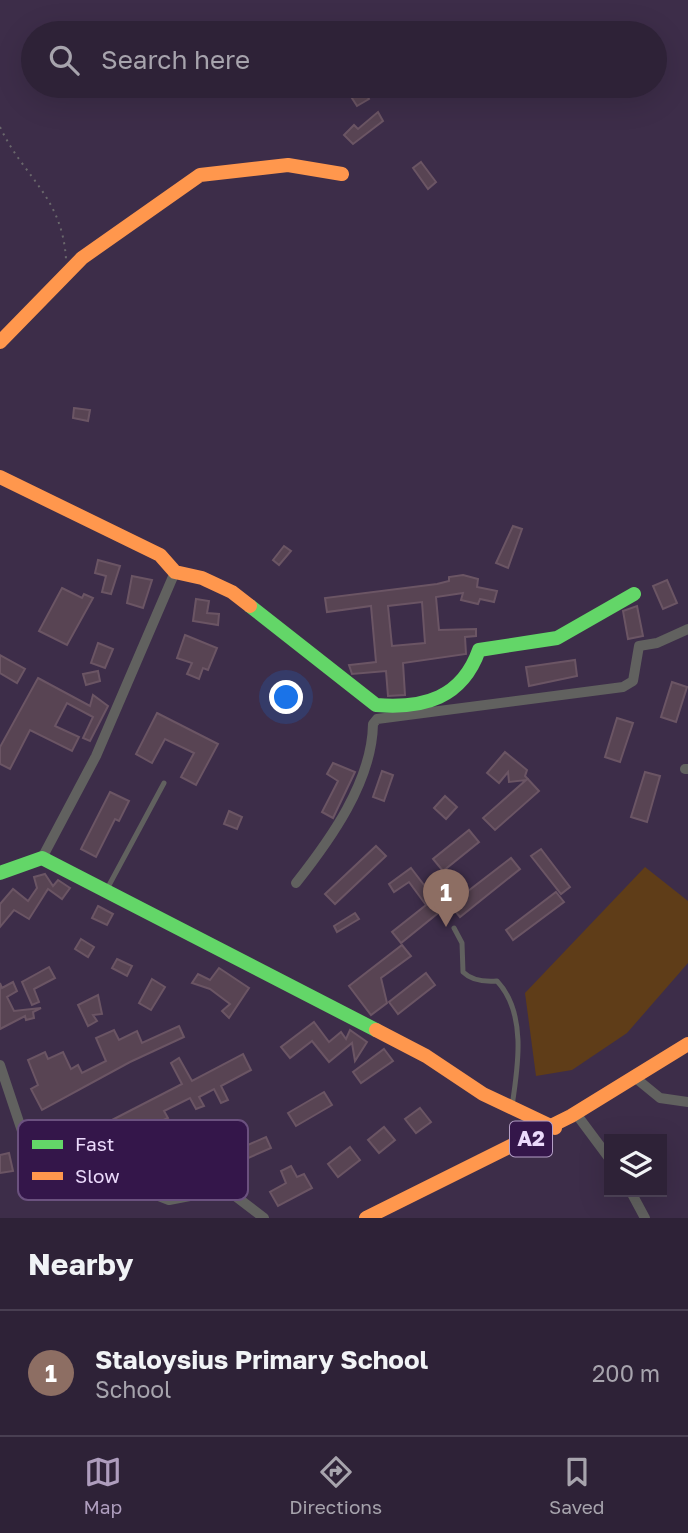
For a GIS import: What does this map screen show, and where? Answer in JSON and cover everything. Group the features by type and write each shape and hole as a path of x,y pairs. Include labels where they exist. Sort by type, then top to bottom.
{"street":[{"path":"0,342 82,258 146,210 200,175 288,165 342,174"},
{"path":"0,477 160,555 175,572 202,578 232,592 368,701 386,707 433,700 467,678 479,650 557,638 634,594"},
{"path":"0,873 42,858 96,756 175,572"},
{"path":"296,883 349,804 371,753 373,724 377,719 623,687 634,681 639,646 657,643 688,629"},
{"path":"42,858 426,1056 483,1094 555,1128"},
{"name":"A2","path":"366,1218 555,1128 638,1080 688,1044"},
{"path":"0,1065 18,1120"},
{"path":"638,1080 660,1098 688,1102"},
{"path":"577,1115 604,1151"},
{"path":"634,1197 645,1218"},
{"path":"241,1200 264,1218"}],"lane":[{"path":"106,891 164,783"},
{"path":"454,928 462,943 463,972 468,978 484,982 497,981 507,992 513,1007 519,1063 512,1106"}],"path":[{"path":"0,127 52,201 65,240 65,259"}],"shaded area":[{"path":"645,867 688,901 688,963 627,1033 572,1070 536,1076 525,993"}],"building":[{"path":"352,98 368,98 369,99 357,106"},
{"path":"378,112 383,121 353,144 344,135 354,125 358,129"},
{"path":"421,162 436,182 428,189 413,168"},
{"path":"74,408 90,410 88,421 73,418"},
{"path":"513,526 522,529 508,568 496,563"},
{"path":"284,546 291,551 279,565 273,560"},
{"path":"98,560 120,566 111,594 102,592 106,576 95,573"},
{"path":"463,575 478,579 477,587 497,591 494,602 480,599 478,604 461,600 463,593 436,597 439,630 476,629 476,636 465,637 466,654 403,663 405,695 388,696 386,671 352,674 349,665 376,662 371,606 327,612 325,598 437,584 449,581 449,577","holes":["422,602 425,643 392,646 388,606"]},
{"path":"132,576 152,580 143,608 127,603"},
{"path":"667,580 677,603 663,609 653,586"},
{"path":"62,588 82,598 84,594 93,598 67,645 39,631"},
{"path":"196,599 209,601 207,613 219,614 218,625 193,621"},
{"path":"637,606 643,636 628,639 623,611"},
{"path":"185,635 217,648 208,670 203,668 199,679 187,674 192,663 177,658"},
{"path":"98,643 113,649 105,668 91,663"},
{"path":"0,655 25,669 17,683 0,673"},
{"path":"575,660 577,676 529,686 526,667"},
{"path":"98,671 100,681 86,685 83,674"},
{"path":"38,678 90,706 93,695 108,706 90,741 83,738 93,717 67,703 55,726 79,737 72,751 30,730 10,769 0,764 0,747"},
{"path":"672,682 687,687 676,722 661,717"},
{"path":"157,713 218,744 196,785 181,777 194,753 165,739 152,763 136,754"},
{"path":"617,718 633,723 620,762 605,757"},
{"path":"505,752 527,770 525,776 539,791 495,830 483,818 526,780 509,782 508,772 499,783 487,773"},
{"path":"333,763 355,772 333,818 322,812 338,781 327,774"},
{"path":"382,771 393,775 384,801 373,797"},
{"path":"645,772 660,776 647,822 631,817"},
{"path":"110,792 129,801 119,821 115,819 96,857 81,849"},
{"path":"445,796 457,807 446,819 434,808"},
{"path":"229,811 242,817 237,829 224,824"},
{"path":"469,830 479,842 443,871 433,859"},
{"path":"376,846 386,856 335,904 325,894"},
{"path":"541,849 570,887 561,894 531,856"},
{"path":"511,858 520,869 460,917 450,905"},
{"path":"411,868 434,898 439,894 448,905 401,943 392,932 426,905 409,882 394,892 389,884"},
{"path":"45,874 53,886 58,880 70,888 62,899 48,889 29,919 14,910 0,927 0,904 13,889 28,901 37,888 34,877"},
{"path":"556,892 564,902 513,940 506,930"},
{"path":"98,906 113,914 107,925 92,918"},
{"path":"355,913 359,919 337,932 334,926"},
{"path":"81,939 94,947 88,957 75,949"},
{"path":"402,945 411,956 381,978 387,1003 371,1015 349,986"},
{"path":"117,959 132,966 127,976 112,968"},
{"path":"49,967 55,978 34,989 39,1002 32,1005 22,982"},
{"path":"219,968 249,988 229,1018 222,1011 230,1004 210,989 192,983 198,974 210,980"},
{"path":"426,973 435,985 398,1014 389,1002"},
{"path":"152,979 165,987 151,1010 139,1003"},
{"path":"13,982 17,991 7,997 14,1011 41,1008 33,1012 34,1018 26,1020 25,1016 0,1029 0,983 2,988"},
{"path":"98,995 102,1014 93,1015 97,1021 88,1026 78,1005"},
{"path":"314,1022 329,1042 341,1032 346,1039 350,1030 367,1042 355,1061 352,1043 329,1062 312,1041 290,1058 281,1047"},
{"path":"179,1026 184,1037 130,1062 42,1110 31,1089 38,1085 28,1060 45,1052 48,1059 63,1052 71,1069 78,1065 82,1073 106,1061 96,1038 114,1030 119,1040 137,1031 142,1043"},
{"path":"384,1049 393,1061 361,1083 353,1072"},
{"path":"243,1054 251,1070 221,1086 228,1100 221,1103 214,1089 199,1097 204,1106 196,1109 190,1098 164,1111 168,1118 164,1120 112,1120 182,1084 171,1063 179,1058 192,1081"},
{"path":"324,1092 332,1105 296,1126 288,1113"},
{"path":"420,1108 431,1122 416,1133 405,1119"},
{"path":"384,1127 395,1140 379,1153 368,1140"},
{"path":"266,1137 271,1148 248,1158 248,1145"},
{"path":"350,1147 360,1160 338,1177 328,1164"},
{"path":"9,1153 13,1171 0,1173 0,1155"},
{"path":"291,1166 297,1177 304,1174 312,1188 278,1206 270,1192 286,1183 281,1171"}],"traffic: fast":[{"path":"250,606 376,705 394,706 425,702 452,690 472,666 479,650 557,638 634,594"},
{"path":"0,873 42,858 376,1030"}],"traffic: slow":[{"path":"0,342 82,258 200,175 288,165 342,174"},
{"path":"0,477 160,555 175,572 202,578 232,592 250,606"},
{"path":"376,1030 426,1056 483,1094 555,1128"},
{"path":"366,1218 571,1116 688,1044"}],"place":[{"name":"Staloysius Primary School","path":"446,927"}]}
